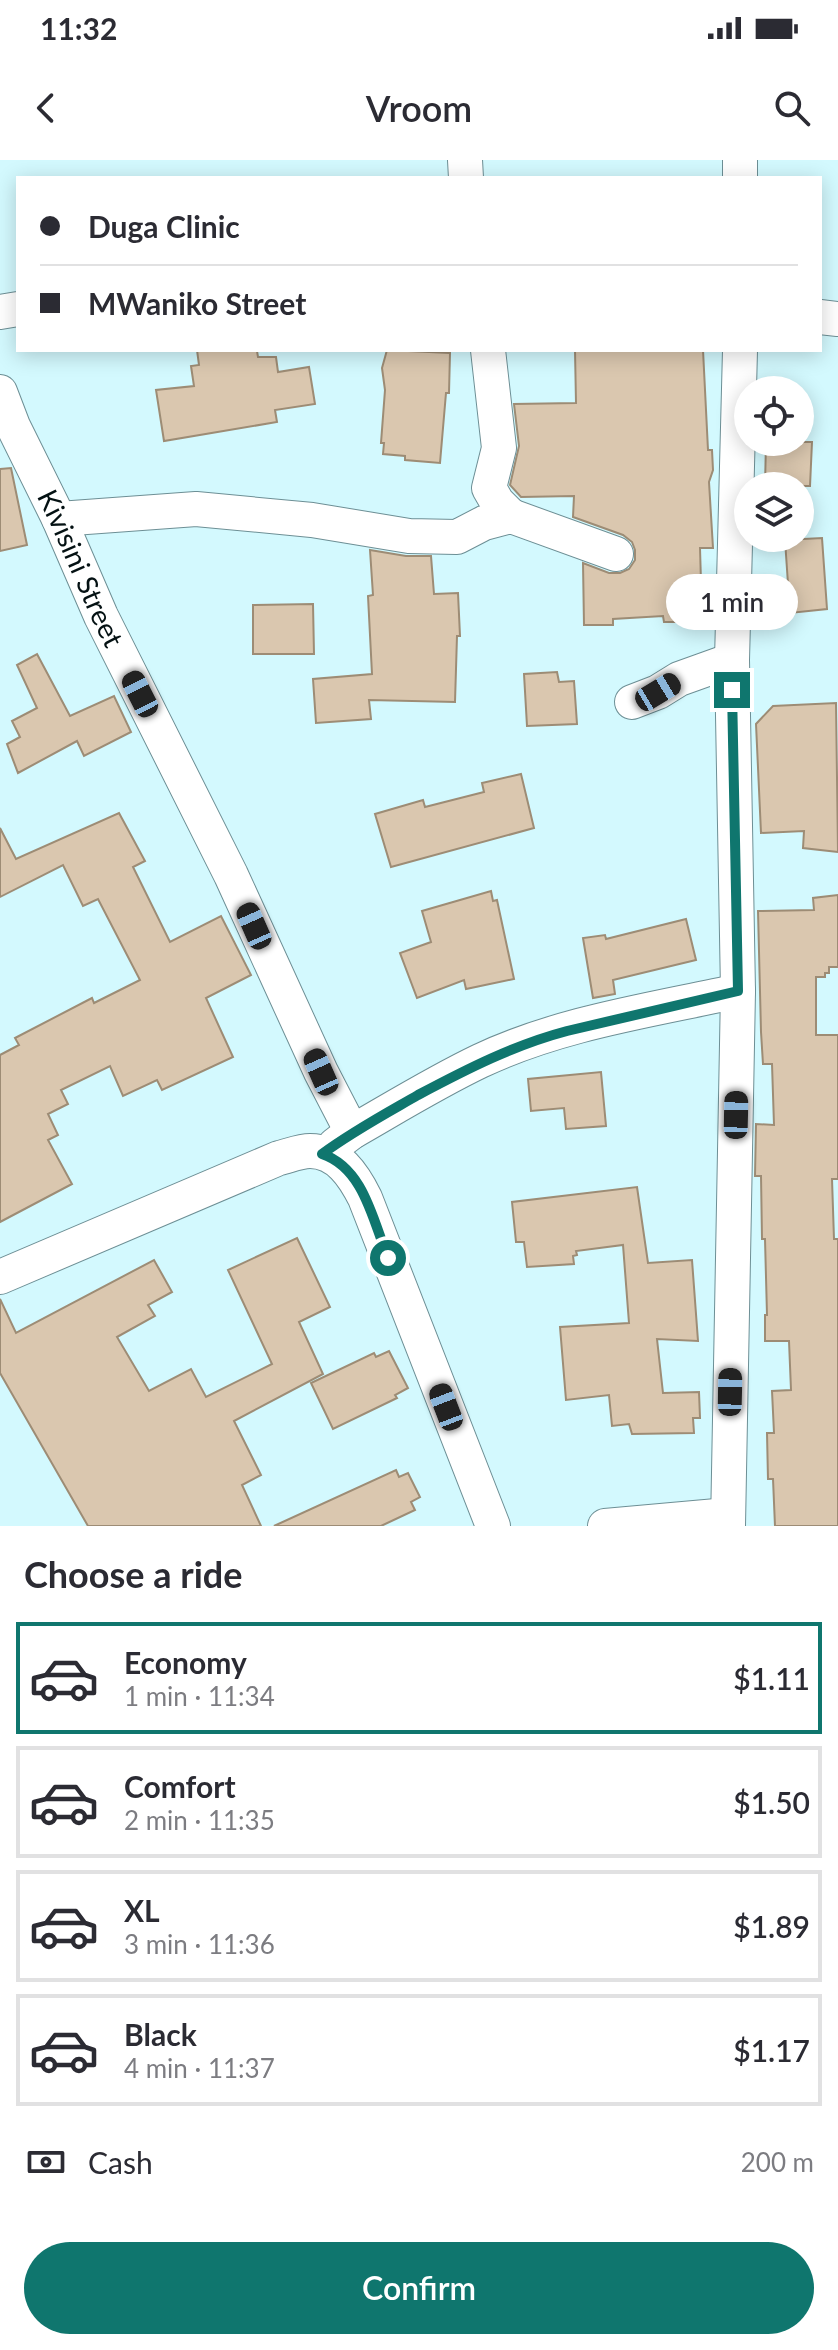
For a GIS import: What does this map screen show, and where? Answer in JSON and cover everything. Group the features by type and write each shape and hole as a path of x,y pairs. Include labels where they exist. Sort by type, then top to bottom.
{"street":[{"path":"488,352 499,448 489,488 497,502 511,516 616,554"},
{"path":"605,1526 728,1521 738,991 732,660 740,352"},
{"name":"Kivisini Street","path":"0,392 101,616 231,875 321,1072 352,1132"},
{"path":"59,519 196,509 312,520 409,536 457,537 484,523 511,516"},
{"path":"632,702 658,692 679,679 732,660"},
{"path":"322,1154 352,1132 480,1061 540,1038 622,1016 738,991"},
{"path":"0,1277 279,1158 310,1151 334,1158 354,1176 365,1198 493,1526"}],"building":[{"path":"197,352 257,352 258,357 276,357 278,372 309,367 315,404 275,410 277,422 164,441 156,390 194,386 191,366 199,365"},
{"path":"386,352 450,353 449,393 446,393 440,463 405,460 405,456 383,454 385,390 382,368"},
{"path":"575,352 703,352 708,450 712,450 713,470 709,482 713,548 700,548 702,616 695,617 695,622 664,622 663,616 613,619 613,625 584,625 583,563 609,573 620,573 629,569 635,560 632,542 623,535 573,517 574,496 521,497 510,485 519,446 514,404 576,403"},
{"path":"766,456 811,456 811,472 765,472"},
{"path":"11,468 27,545 0,551 0,469"},
{"path":"814,538 822,538 827,609 790,613 786,552 814,552"},
{"path":"370,550 406,556 431,556 434,594 458,593 460,636 457,636 455,702 369,700 371,719 316,723 313,679 372,674 368,596 373,595"},
{"path":"313,604 314,654 253,654 253,605"},
{"path":"37,654 70,716 114,696 131,732 84,756 77,741 18,773 7,744 20,737 12,721 37,708 17,665"},
{"path":"557,672 559,682 574,681 577,724 527,726 524,674"},
{"path":"836,703 838,852 803,848 804,831 761,833 756,724 773,706"},
{"path":"521,774 534,828 391,867 375,814 423,800 425,807 484,792 482,783"},
{"path":"119,813 145,861 133,867 170,942 221,916 251,975 206,998 233,1057 162,1090 157,1080 123,1096 110,1066 61,1090 68,1104 48,1114 58,1135 48,1140 72,1184 0,1222 0,1055 19,1045 15,1038 92,998 94,1003 140,980 98,899 83,906 63,865 0,897 0,828 16,859"},
{"path":"491,891 493,901 497,900 514,979 466,989 464,980 417,998 400,953 431,942 422,911"},
{"path":"838,895 838,967 829,967 825,977 816,977 816,1035 838,1035 838,1179 832,1179 834,1239 838,1239 838,1526 775,1526 773,1479 768,1479 767,1433 774,1433 772,1391 791,1390 789,1341 765,1341 765,1239 762,1239 761,1176 755,1176 756,1124 774,1125 772,1064 763,1064 758,911 814,910 813,898"},
{"path":"686,919 696,960 613,980 615,994 593,998 583,938 605,935 606,939"},
{"path":"601,1072 606,1126 566,1129 564,1108 531,1111 528,1079"},
{"path":"637,1187 648,1263 692,1260 698,1341 657,1339 663,1393 699,1392 700,1418 693,1418 694,1433 632,1434 629,1424 612,1426 609,1395 566,1400 560,1327 629,1323 623,1245 576,1251 574,1264 527,1267 524,1242 516,1242 512,1202"},
{"path":"297,1238 330,1307 299,1322 323,1374 234,1421 261,1475 242,1485 261,1526 88,1526 0,1373 0,1299 16,1333 154,1260 172,1292 148,1305 155,1316 117,1337 149,1391 191,1369 206,1397 272,1364 228,1270"},
{"path":"389,1351 408,1388 395,1395 397,1398 333,1429 311,1383 374,1353 376,1357"},
{"path":"396,1470 399,1477 408,1473 420,1497 411,1502 415,1510 381,1526 274,1526"}],"route":[{"path":"388,1258 354,1176 334,1158 322,1154 352,1132 480,1061 540,1038 622,1016 738,991 732,690"}]}
